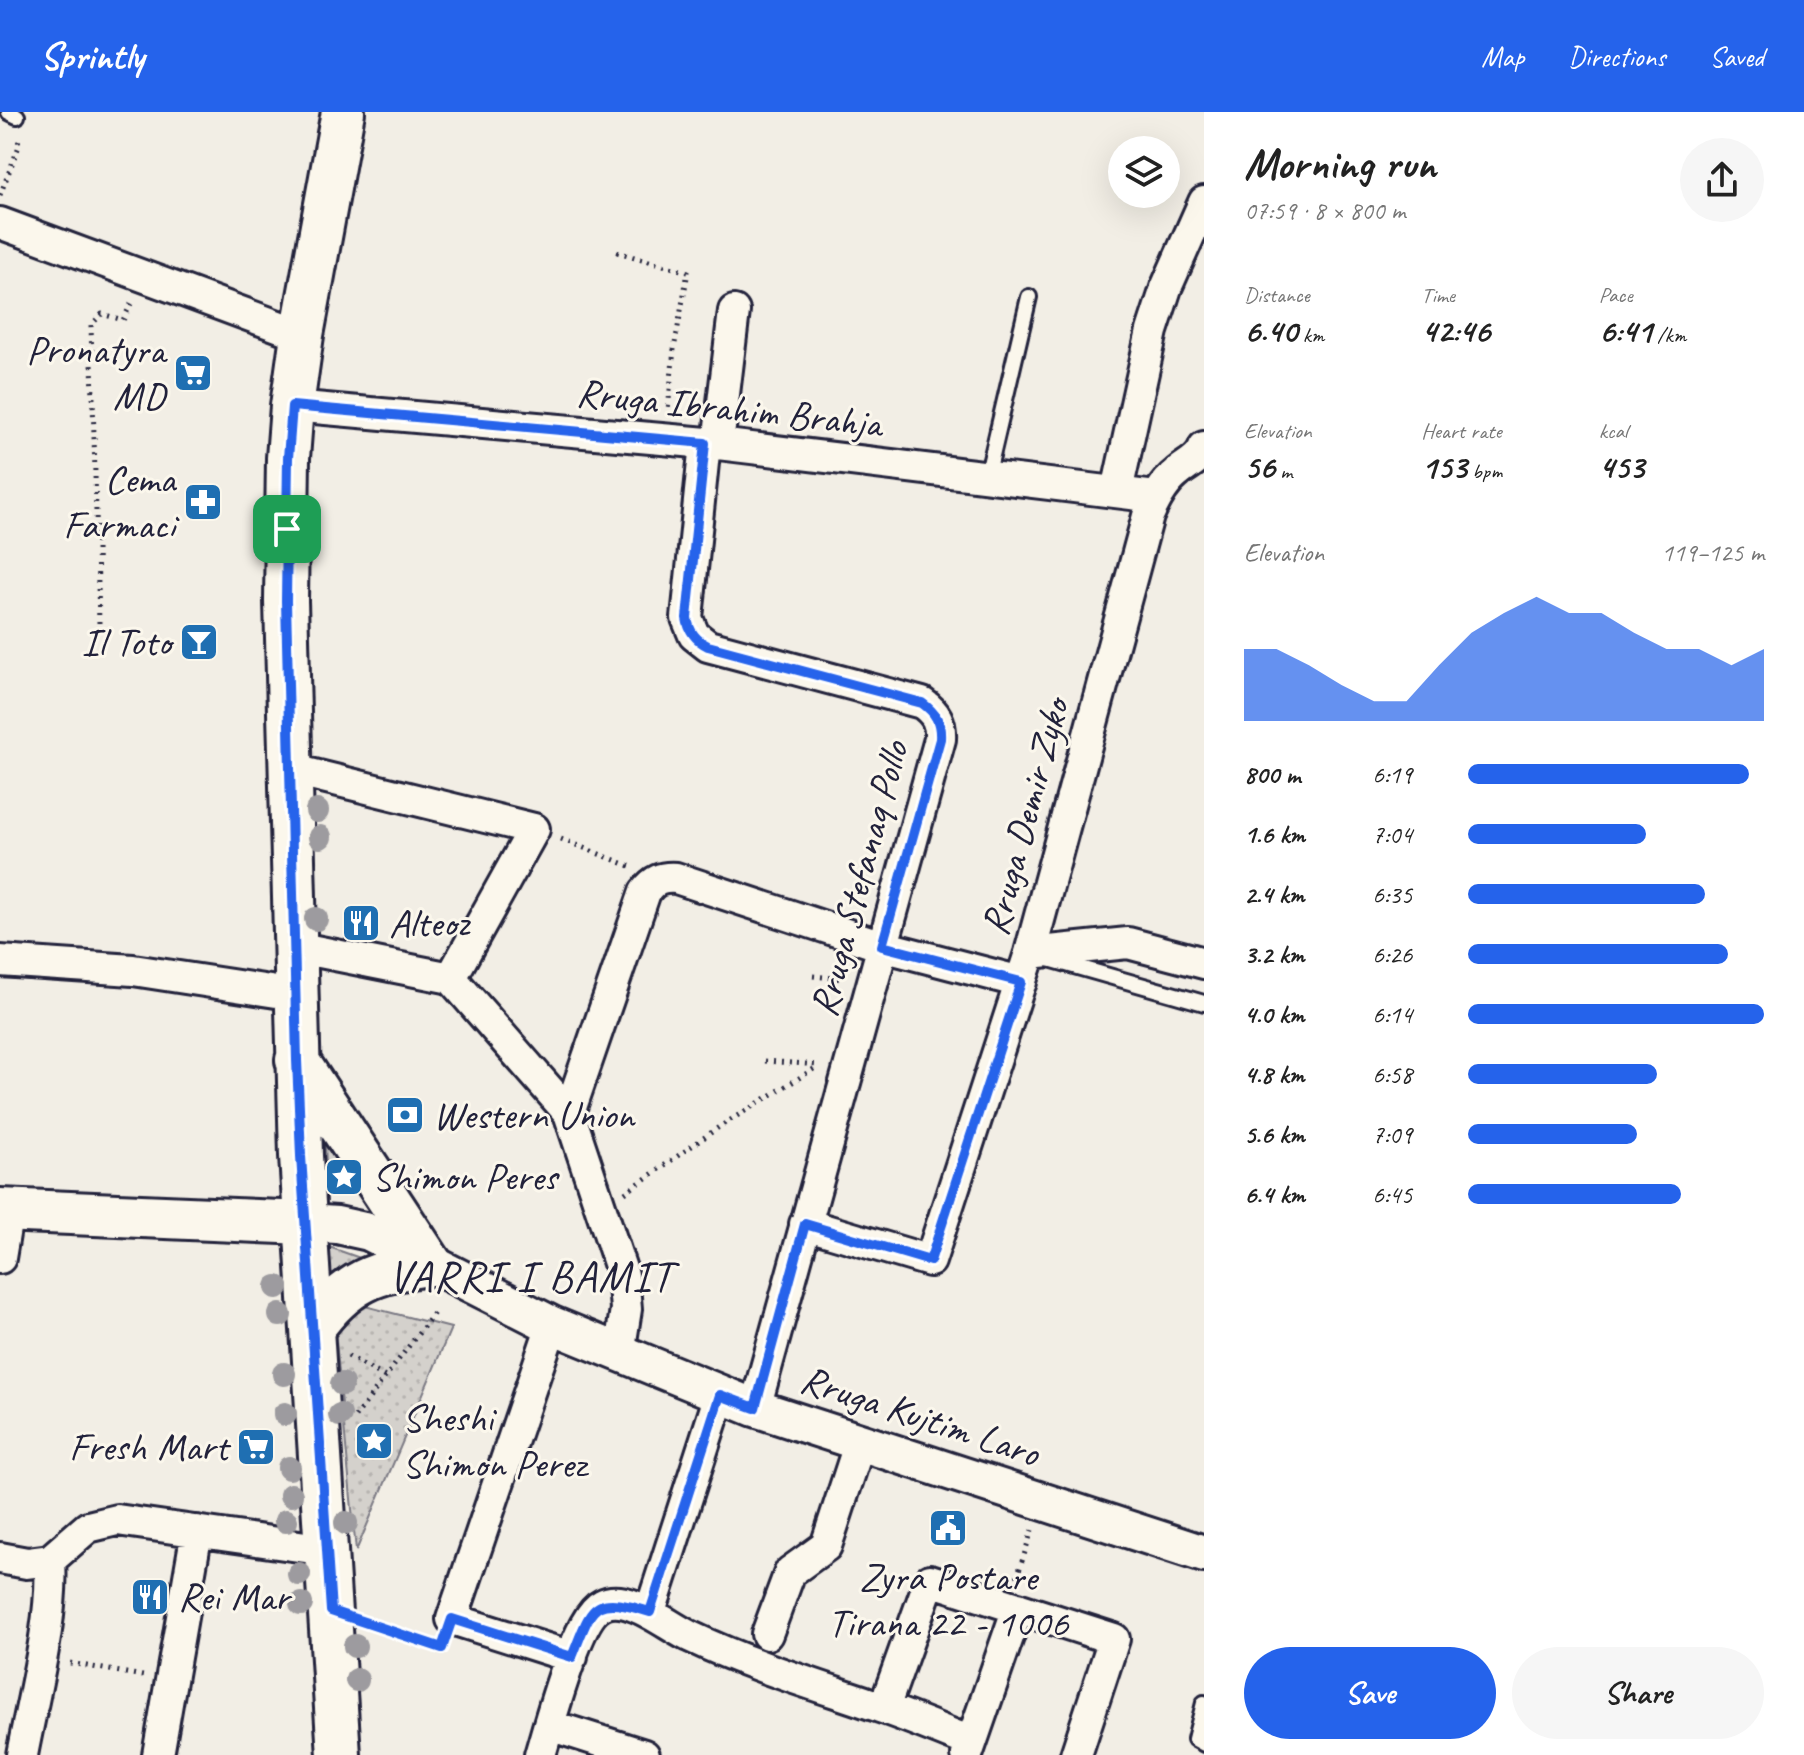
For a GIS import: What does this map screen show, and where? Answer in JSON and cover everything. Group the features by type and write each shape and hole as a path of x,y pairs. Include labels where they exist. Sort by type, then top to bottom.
{"main road":[{"path":"339,1755 327,1550 324,1338 306,1223 297,1060 286,585 292,406 343,112"},
{"path":"297,1060 431,1264 398,1268 361,1281 344,1291 330,1305 324,1338"},
{"path":"4,1210 306,1223"}],"street":[{"path":"1117,491 1152,331 1166,288 1204,202"},
{"path":"0,223 302,335"},
{"name":"Rruga Stefanaq Pollo","path":"734,311 687,618 694,635 708,646 922,703 938,718 940,739 882,946 834,1067 805,1224 755,1408"},
{"name":"Rruga Ibrahim Brahja","path":"292,406 665,439 1156,497"},
{"path":"1156,497 1175,474 1203,452"},
{"name":"Rruga Demir Zyko","path":"805,1224 930,1261 1026,968 1148,516 1156,497"},
{"path":"290,769 534,829 451,978"},
{"path":"569,1113 645,892 651,883 660,878 676,878 882,946 1026,968 1128,943 1204,963"},
{"path":"295,947 451,978 569,1113 623,1275 625,1324 619,1354"},
{"path":"0,961 133,970 296,995"},
{"path":"0,1258 4,1210"},
{"name":"Rruga Kujtim Laro","path":"306,1223 337,1225 369,1232 552,1325 755,1408 1204,1554"},
{"path":"552,1325 452,1619 572,1657"},
{"path":"650,1612 720,1395"},
{"path":"767,1634 790,1572 826,1546 860,1442"},
{"path":"0,1558 27,1563 50,1560 88,1527 117,1520 327,1550"},
{"path":"158,1755 197,1531"},
{"path":"22,1755 52,1584 50,1560"},
{"path":"884,1708 930,1580 1114,1639 1076,1755"},
{"path":"540,1755 587,1619 602,1605 620,1603 650,1612 688,1636 756,1665 884,1708 969,1749 1013,1606"},
{"path":"549,1725 644,1755"}],"lane":[{"path":"987,477 1029,297"},
{"path":"1026,968 1204,1003"},
{"path":"1204,1703 1195,1739 1204,1744"}],"path":[{"path":"0,196 19,146 13,114"},
{"path":"617,252 688,272 674,349 665,439"},
{"path":"99,623 91,325 102,314 123,320 144,276"},
{"path":"534,829 660,878"},
{"path":"765,1061 834,1067"},
{"path":"601,1210 719,1127 834,1067"},
{"path":"349,1426 434,1313"},
{"path":"324,1338 385,1377"},
{"path":"1013,1606 1042,1501"},
{"path":"331,1611 442,1648 452,1619"},
{"path":"39,1658 171,1680"}],"shaded area":[{"path":"324,1120 373,1187 327,1187"},
{"path":"329,1247 374,1263 330,1286"},
{"name":"Sheshi Shimon Perez","path":"361,1305 451,1328 356,1551 335,1331"}],"place":[{"name":"Pronatyra MD","path":"193,373"},
{"name":"Cema Farmaci","path":"203,502"},
{"name":"Il Toto","path":"199,642"},
{"name":"Alteoz","path":"361,923"},
{"name":"Western Union","path":"405,1115"},
{"name":"Shimon Peres","path":"344,1177"},
{"name":"Sheshi Shimon Perez","path":"374,1441"},
{"name":"Fresh Mart","path":"256,1447"},
{"name":"Zyra Postare Tirana 22 - 1006","path":"948,1528"},
{"name":"Rei Mar","path":"150,1597"}],"district":[{"name":"VARRI I BAMIT","path":"531,1276"}],"route":[{"path":"292,406 705,443 687,618 689,628 700,642 708,646 922,703 931,709 938,718 940,739 882,946 1021,982 930,1261 805,1224 755,1408 720,1395 650,1612 620,1603 602,1605 587,1619 572,1657 452,1619 442,1648 331,1611 300,1146 286,601 287,529 292,406"}]}
